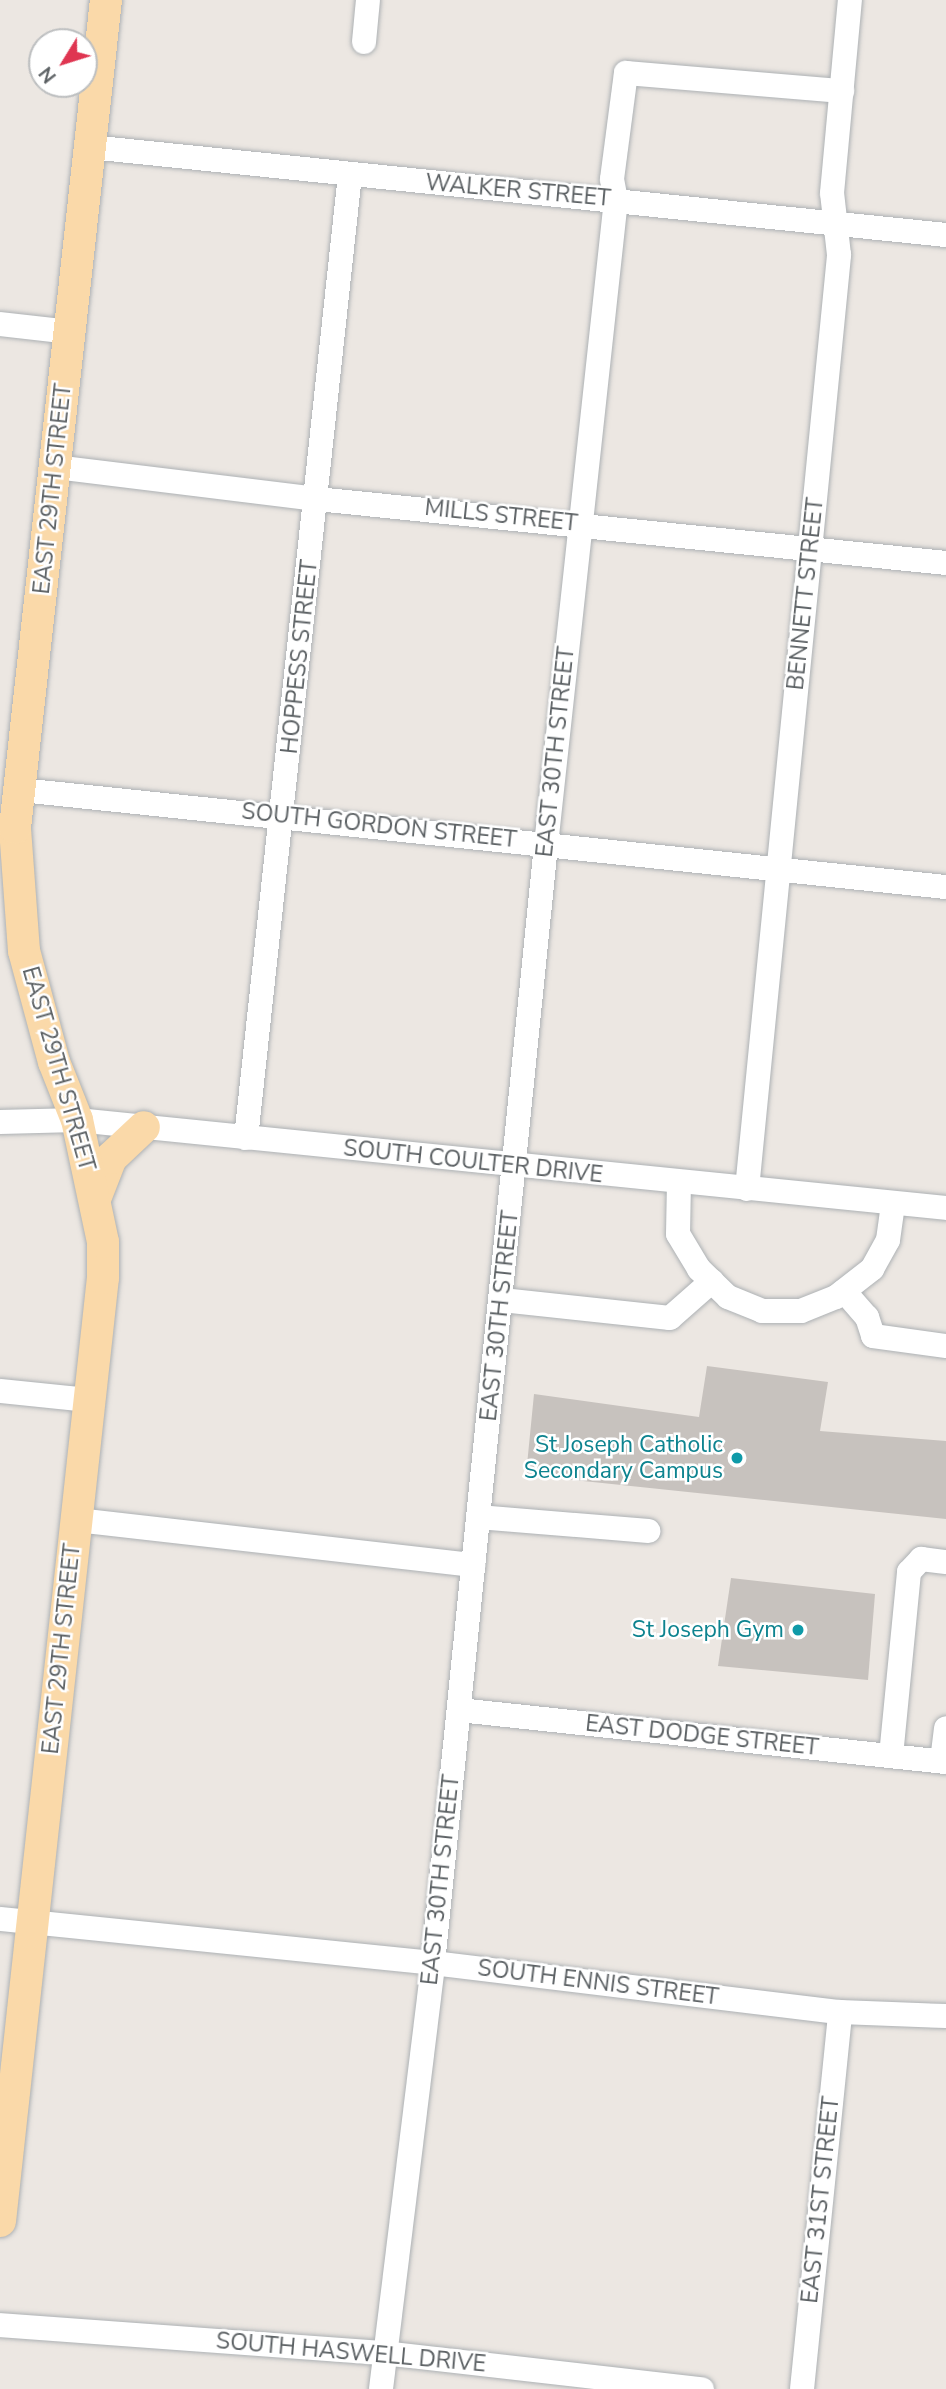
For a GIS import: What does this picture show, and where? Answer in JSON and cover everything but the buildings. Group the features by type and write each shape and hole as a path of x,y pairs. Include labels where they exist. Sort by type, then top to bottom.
{"main road":[{"name":"EAST 29TH STREET","path":"0,2221 103,1278 95,1199 77,1120 33,993 24,951 7,827 21,790 106,0"},
{"path":"95,1199 111,1158 144,1127"}],"street":[{"path":"364,42 368,0"},
{"name":"BENNETT STREET","path":"747,1189 775,870 811,551 839,255 832,193 850,0"},
{"name":"EAST 30TH STREET","path":"381,2389 433,1963 516,1168 545,845 616,200 612,179 626,74 842,92"},
{"name":"WALKER STREET","path":"90,147 946,235"},
{"name":"HOPPESS STREET","path":"246,1138 283,815 350,175"},
{"path":"0,324 70,332"},
{"name":"MILLS STREET","path":"56,467 317,499 946,563"},
{"name":"SOUTH GORDON STREET","path":"21,790 283,815 946,887"},
{"name":"SOUTH COULTER DRIVE","path":"0,1122 77,1120 516,1168 946,1208"},
{"path":"679,1182 678,1234 712,1281 728,1297 762,1311 801,1311 844,1291 872,1269 888,1240 893,1203"},
{"path":"502,1300 670,1318 712,1281"},
{"path":"844,1291 867,1317 873,1336 946,1346"},
{"path":"0,1391 89,1399"},
{"path":"478,1517 648,1531"},
{"path":"77,1520 473,1565"},
{"path":"891,1756 909,1572 921,1559 946,1562"},
{"name":"EAST DODGE STREET","path":"459,1710 944,1761"},
{"path":"944,1761 946,1728"},
{"name":"SOUTH ENNIS STREET","path":"0,1919 433,1963 839,2012 946,2016"},
{"name":"EAST 31ST STREET","path":"802,2389 839,2012"},
{"name":"SOUTH HASWELL DRIVE","path":"0,2325 384,2353 702,2389"}],"place":[{"name":"St Joseph Catholic Secondary Campus","path":"737,1458"},
{"name":"St Joseph Gym","path":"798,1630"}]}
